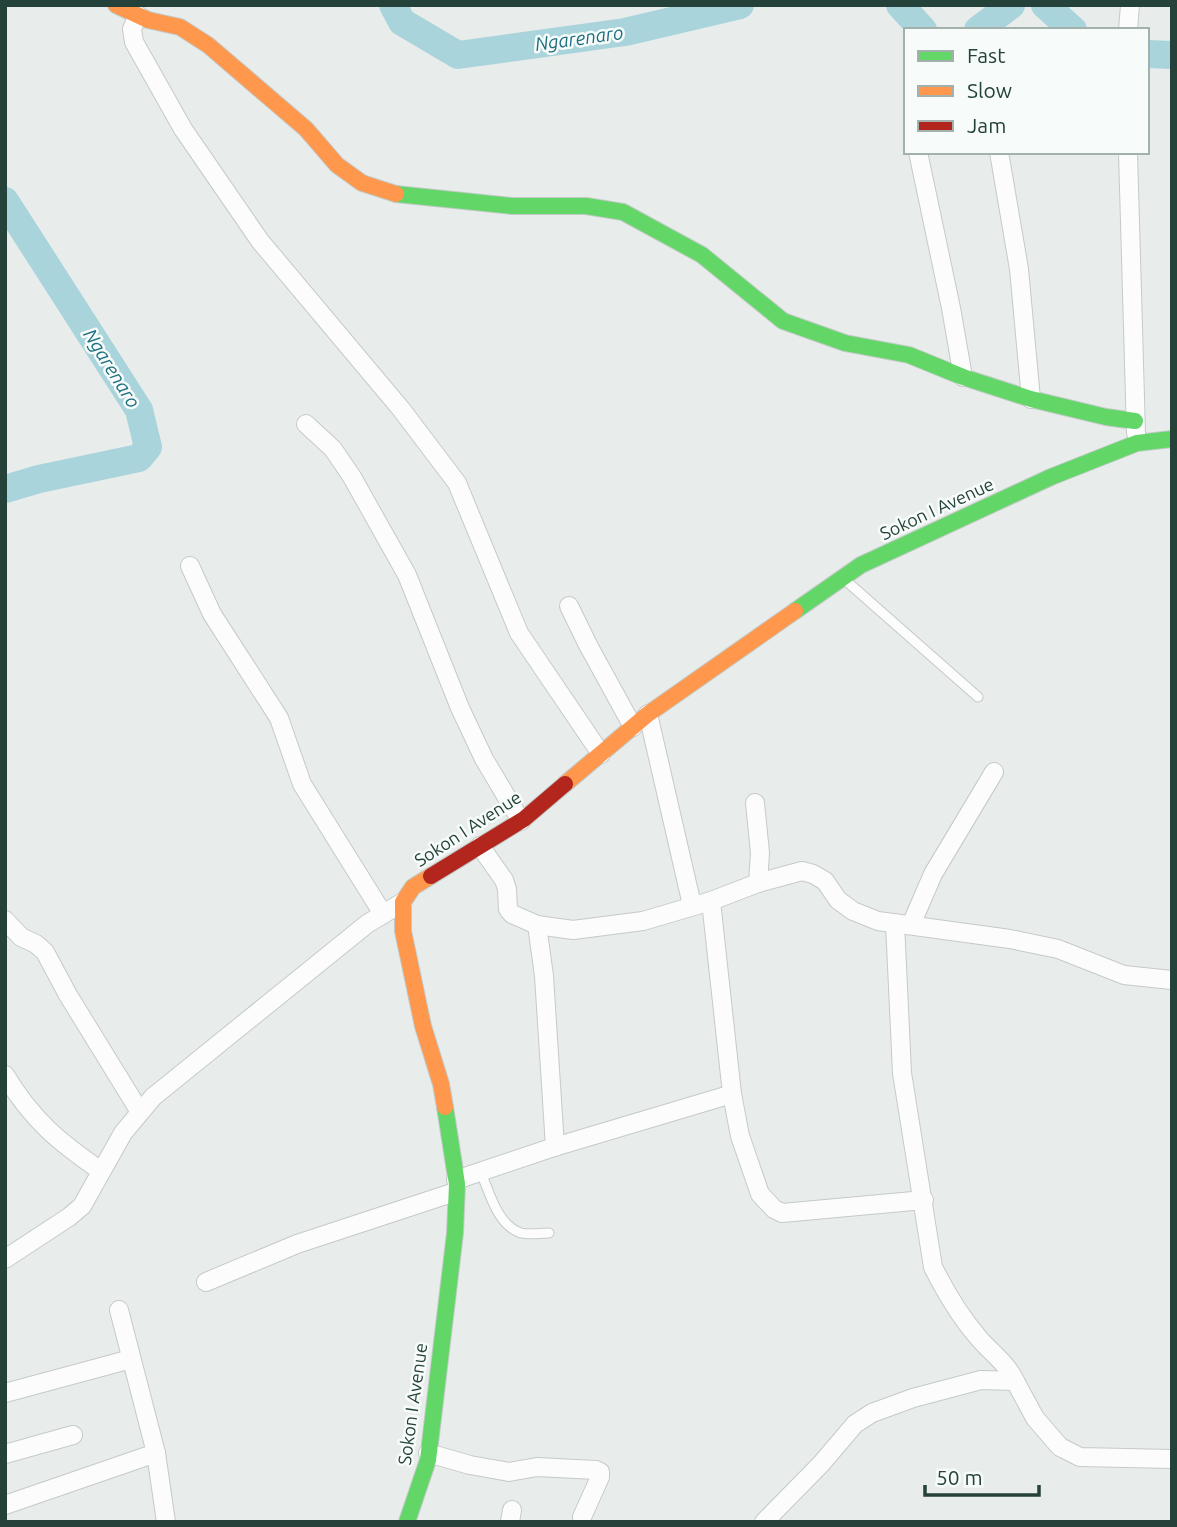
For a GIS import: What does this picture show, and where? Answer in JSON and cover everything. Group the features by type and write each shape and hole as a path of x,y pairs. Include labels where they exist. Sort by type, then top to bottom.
{"street":[{"path":"116,5 138,15 180,27 208,46 306,129 337,165 362,183 388,193 402,195 512,206 586,206 623,212 702,255 783,321 845,343 909,355 963,377 1031,399 1135,421"},
{"path":"1128,28 1129,5"},
{"path":"138,15 132,29 134,43 183,129 260,241 401,409 457,484 519,633 601,754"},
{"path":"918,154 963,377"},
{"path":"999,154 1019,269 1031,399"},
{"path":"1128,154 1137,443"},
{"path":"306,424 333,449 407,575 460,708 484,759 521,821"},
{"name":"Sokon I Avenue","path":"407,1522 428,1453 454,1233 456,1186 441,1084 423,1026 403,931 403,902 413,887 521,821 648,714 861,565 1051,477 1137,443 1172,439"},
{"path":"190,566 212,614 279,718 302,785 383,914"},
{"path":"569,606 633,727"},
{"path":"648,714 692,905"},
{"path":"994,772 903,924 902,1073 933,1267 944,1291 976,1336 1011,1372 1035,1418 1060,1447 1080,1457 1172,1459"},
{"path":"755,803 760,853 758,883"},
{"path":"480,846 508,889 508,909 512,914 537,925 573,930 643,920 802,871 825,881 838,900 853,911 878,922 1010,939 1058,949 1124,975 1172,980"},
{"path":"711,901 732,1094 740,1136 760,1194 774,1209 782,1213 924,1200"},
{"path":"5,1259 82,1206 124,1133 164,1088 367,923 403,902"},
{"path":"5,920 20,937 46,952 68,995 140,1112"},
{"path":"537,925 545,988 555,1147"},
{"path":"5,1075 11,1097 61,1143 101,1171"},
{"path":"206,1282 298,1244 456,1186 481,1173 555,1147 732,1094"},
{"path":"119,1310 156,1453 166,1522"},
{"path":"5,1393 131,1359"},
{"path":"764,1522 821,1464 855,1424 872,1413 913,1398 981,1380 1015,1381"},
{"path":"5,1454 73,1435"},
{"path":"5,1505 156,1453"},
{"path":"428,1453 509,1472 537,1467 598,1471 600,1474 597,1486 582,1517"}],"lane":[{"path":"842,577 978,697"},
{"path":"481,1173 500,1216 509,1227 522,1233 549,1233"}],"waterway":[{"name":"Ngarenaro","path":"393,5 402,22 458,55 625,32 740,5"},
{"name":"Ngarenaro","path":"900,5 921,28"},
{"name":"Ngarenaro","path":"981,28 1011,5"},
{"name":"Ngarenaro","path":"1045,5 1071,28"},
{"name":"Ngarenaro","path":"1149,54 1172,55"},
{"name":"Ngarenaro","path":"5,201 139,410 148,447 139,458 5,489"}],"traffic: fast":[{"path":"396,194 512,206 586,206 623,212 702,255 783,321 845,343 909,355 963,377 1031,399 1135,421"},
{"path":"795,611 861,565 1051,477 1137,443 1172,439"},
{"path":"407,1522 428,1460 455,1233 457,1184 445,1107"}],"traffic: slow":[{"path":"116,5 148,20 180,27 208,45 306,129 337,165 362,183 396,194"},
{"path":"565,784 648,714 795,611"},
{"path":"431,876 413,887 403,902 403,931 423,1026 441,1084 445,1107"}],"traffic: jam":[{"path":"431,876 524,819 565,784"}]}
